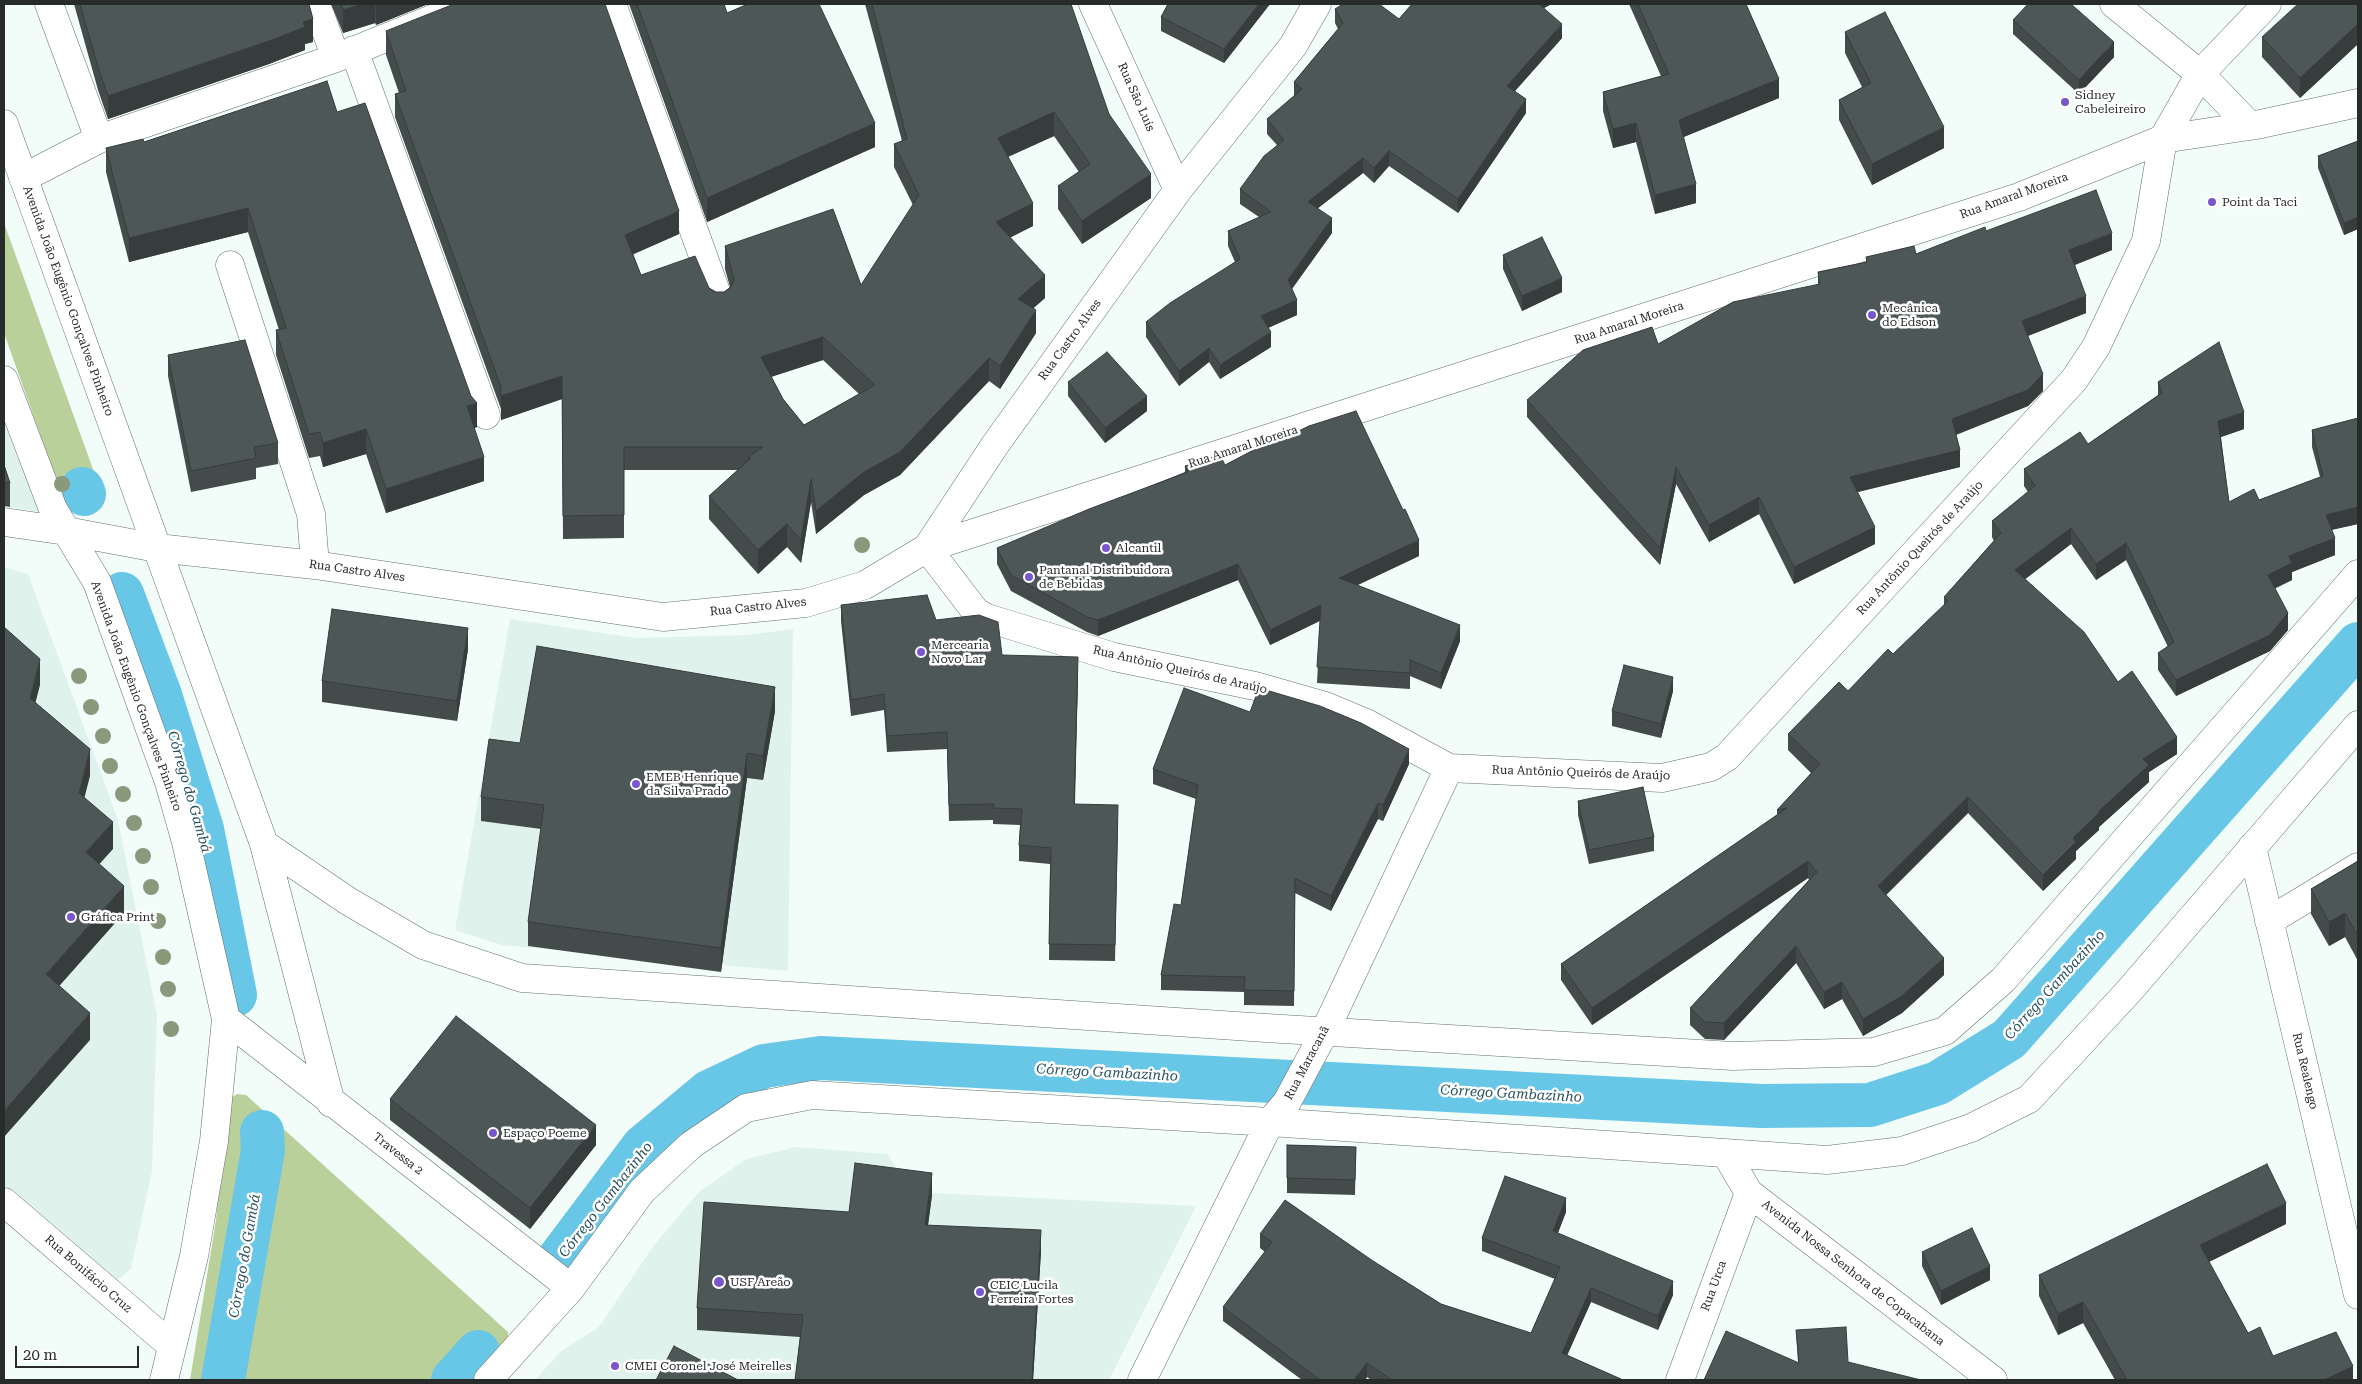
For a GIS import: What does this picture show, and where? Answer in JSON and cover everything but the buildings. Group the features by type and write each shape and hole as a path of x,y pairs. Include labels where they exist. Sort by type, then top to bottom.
{"street":[{"path":"49,4 99,139"},
{"path":"316,4 345,54 486,415"},
{"path":"23,178 99,139 345,54 469,4"},
{"path":"612,4 719,300"},
{"name":"Rua São Luís","path":"1093,4 1178,190"},
{"name":"Rua Castro Alves","path":"4,522 66,531 157,548 314,565 663,617 806,603 865,584 927,548 995,445 1178,190 1293,46 1317,4"},
{"path":"2114,4 2200,74 2250,126"},
{"path":"2164,139 2200,74 2267,4"},
{"name":"Rua Amaral Moreira","path":"927,548 2019,197 2164,139 2250,126 2358,103"},
{"name":"Avenida João Eugênio Gonçalves Pinheiro","path":"4,124 264,844 331,1103"},
{"name":"Rua Antônio Queirós de Araújo","path":"927,548 976,612 987,618 1114,657 1255,686 1325,706 1368,724 1449,768 1662,778 1711,767 1727,757 2074,380 2096,347 2146,242 2164,139"},
{"path":"230,265 311,514 314,565"},
{"name":"Avenida João Eugênio Gonçalves Pinheiro","path":"4,380 53,509 97,582 169,782 186,842 226,1019 214,1141 194,1256 164,1380"},
{"path":"264,844 348,901 423,945 522,978 1733,1056 1874,1052 1945,1031 2003,980 2358,574"},
{"path":"488,1380 571,1288 642,1191 691,1145 746,1108 812,1095 1278,1112 1726,1154 1827,1160 1902,1152 1971,1128 2029,1099 2129,991 2358,725"},
{"name":"Rua Maracanã","path":"1142,1380 1278,1112 1325,1031 1449,768"},
{"name":"Rua Realengo","path":"2252,847 2358,1295"},
{"path":"2269,921 2358,867"},
{"name":"Travessa 2","path":"226,1019 331,1103 571,1288"},
{"name":"Avenida Nossa Senhora de Copacabana","path":"1726,1154 1749,1193 1993,1380"},
{"name":"Rua Urca","path":"1680,1380 1749,1193"},
{"name":"Rua Bonifácio Cruz","path":"4,1202 172,1346"}],"shaded area":[{"path":"4,409 40,512 4,506"},
{"name":"Gráfica Print","path":"4,567 28,574 118,820 157,1015 152,1171 131,1269 116,1281 4,1194"},
{"name":"EMEB Henrique da Silva Prado","path":"510,619 636,638 747,635 793,629 788,971 501,945 455,930"},
{"name":"CEIC Lucila Ferreira Fortes","path":"796,1147 887,1154 913,1192 1196,1206 1109,1380 535,1380 561,1351 599,1327 654,1245 699,1192 746,1159"}],"green space":[{"path":"4,223 98,483 62,496 4,333"},
{"path":"237,1094 246,1095 508,1332 508,1338 505,1343 470,1380 464,1380 491,1352 477,1338 438,1380 236,1380 245,1330 271,1138 256,1133 253,1140 253,1186 217,1380 190,1380 216,1220 224,1123 229,1099"}],"waterway":[{"name":"Córrego do Gambá","path":"82,489 84,494"},
{"name":"Córrego do Gambá","path":"122,594 160,695 202,829 235,995"},
{"name":"Córrego Gambazinho","path":"555,1264 643,1147 709,1092 764,1066 821,1058 1761,1106 1870,1105 1938,1083 2009,1039 2358,644"},
{"name":"Córrego do Gambá","path":"223,1380 263,1150 262,1132"},
{"name":"Córrego Gambazinho","path":"453,1380 478,1352"}],"place":[{"name":"Sidney Cabeleireiro","path":"2065,102"},
{"name":"Point da Taci","path":"2212,202"},
{"name":"Mecânica do Edson","path":"1872,315"},
{"name":"Alcantil","path":"1106,548"},
{"name":"Pantanal Distribuidora de Bebidas","path":"1029,577"},
{"name":"Mercearia Novo Lar","path":"921,652"},
{"name":"EMEB Henrique da Silva Prado","path":"636,784"},
{"name":"Gráfica Print","path":"71,917"},
{"name":"Espaço Poeme","path":"493,1133"},
{"name":"USF Areão","path":"719,1282"},
{"name":"CEIC Lucila Ferreira Fortes","path":"980,1292"},
{"name":"CMEI Coronel José Meirelles","path":"615,1366"}]}
